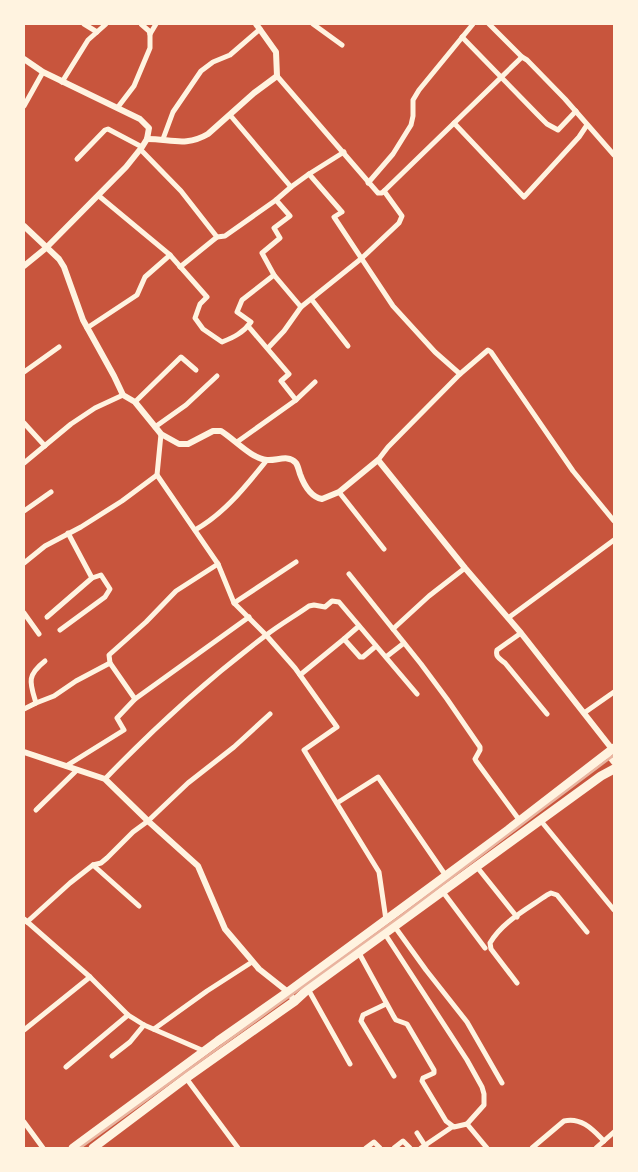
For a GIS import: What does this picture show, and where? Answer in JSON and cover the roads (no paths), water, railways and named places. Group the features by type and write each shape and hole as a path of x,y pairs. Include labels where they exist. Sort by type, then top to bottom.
{"highway":[{"path":"73,1148 446,876 611,750"},
{"path":"93,1148 186,1078 295,1001 308,989 601,776 614,770"}],"street":[{"path":"84,24 97,32"},
{"path":"62,82 88,40 106,24"},
{"path":"141,24 150,34"},
{"path":"118,107 134,86 150,48 150,34 156,24"},
{"path":"313,24 342,45"},
{"path":"368,183 393,154 410,125 413,116 413,100 419,90 473,24"},
{"path":"489,24 576,111 614,155"},
{"path":"162,139 173,112 201,71 213,62 230,55 258,26 276,52 277,76 378,193 384,191 522,57"},
{"path":"462,37 547,124 558,130 576,111"},
{"path":"24,59 62,82 140,119 149,128 147,139 141,148 99,196 46,248 24,266"},
{"path":"24,106 43,72"},
{"path":"147,139 189,142 200,138 208,134 254,92 277,76"},
{"path":"230,115 292,187"},
{"path":"454,123 524,197 579,137 587,125"},
{"path":"77,159 108,129 141,148 181,191 217,237"},
{"path":"180,268 217,237 225,236 309,174 344,152"},
{"path":"309,174 342,212 334,217 393,306 435,352 460,374"},
{"path":"268,348 302,307 395,229 402,216 384,191"},
{"path":"99,196 170,254 180,268 207,297 200,304 195,318 203,329 222,342 238,335 248,326 251,322 237,312 242,300 274,275"},
{"path":"276,200 290,216 274,228 280,238 262,253 274,275 302,307"},
{"path":"24,226 59,259 64,267 83,320 123,395 135,402 161,434 179,444 188,444 213,431 221,431 251,453 267,460 290,459 297,464 312,495 317,498 329,497 339,492 378,460 388,447 460,374 488,350 573,471 614,521"},
{"path":"87,328 137,295 145,277 170,254"},
{"path":"312,300 348,346"},
{"path":"248,326 288,374 281,381 296,400"},
{"path":"24,372 59,348"},
{"path":"135,402 181,357 196,370"},
{"path":"155,427 186,405 217,376"},
{"path":"237,442 296,400 315,382"},
{"path":"24,463 71,424 96,408 123,395"},
{"path":"24,423 45,446"},
{"path":"161,434 157,475 218,564 234,603 266,635 300,675 337,727 304,750 378,872 386,920"},
{"path":"195,530 210,521 229,505 267,460"},
{"path":"378,460 584,713 611,750 614,763"},
{"path":"24,564 45,546 81,527 122,501 157,475"},
{"path":"24,511 51,492"},
{"path":"339,492 384,549"},
{"path":"68,533 92,578"},
{"path":"508,618 614,540"},
{"path":"234,603 296,562"},
{"path":"135,699 110,663 109,655 116,647 136,632 176,590 218,564"},
{"path":"393,629 429,596 465,568"},
{"path":"349,574 447,699 480,748 475,759 476,762 520,821"},
{"path":"47,617 92,578 101,575 110,590 105,596 60,630"},
{"path":"105,779 148,734 266,635 309,606 325,607 332,601 339,602 417,694"},
{"path":"24,614 39,634"},
{"path":"66,766 124,730 116,718 135,699 248,617"},
{"path":"300,675 360,626"},
{"path":"521,634 497,650 497,657 506,663 547,714"},
{"path":"344,639 360,657 363,657 376,646"},
{"path":"386,657 404,643"},
{"path":"36,703 30,685 31,679 34,669 45,661"},
{"path":"24,709 54,696 76,681 110,663"},
{"path":"584,713 614,692"},
{"path":"204,1051 144,1025 128,1015 90,977 26,920 93,865 101,862 188,783 234,747 270,714"},
{"path":"24,752 105,779 198,866 224,928 252,962 288,992 295,1001"},
{"path":"36,810 77,770"},
{"path":"337,803 378,777 446,876"},
{"path":"541,820 614,910"},
{"path":"93,865 139,906"},
{"path":"477,867 517,917"},
{"path":"443,892 485,948"},
{"path":"517,983 491,949 490,943 499,931 547,895 551,893 557,896 587,932"},
{"path":"395,927 467,1022 502,1083"},
{"path":"359,953 396,1020 407,1024 434,1070 434,1073 423,1078 422,1081 446,1121 452,1127 458,1128 467,1124 484,1105 482,1087 467,1060 385,934"},
{"path":"154,1029 252,962"},
{"path":"24,1030 90,977"},
{"path":"308,989 350,1064"},
{"path":"386,1004 363,1015 361,1021 394,1076"},
{"path":"66,1067 128,1015"},
{"path":"112,1056 130,1042 144,1025"},
{"path":"186,1078 238,1148"},
{"path":"532,1148 564,1121 571,1120 588,1126 604,1141"},
{"path":"24,1122 43,1148"},
{"path":"467,1124 487,1148"},
{"path":"417,1133 424,1147 452,1127"},
{"path":"596,1148 614,1132"},
{"path":"394,1148 403,1141 410,1148"},
{"path":"366,1148 374,1142 380,1148"}],"railway":[{"path":"80,1148 402,915 614,755"}]}
